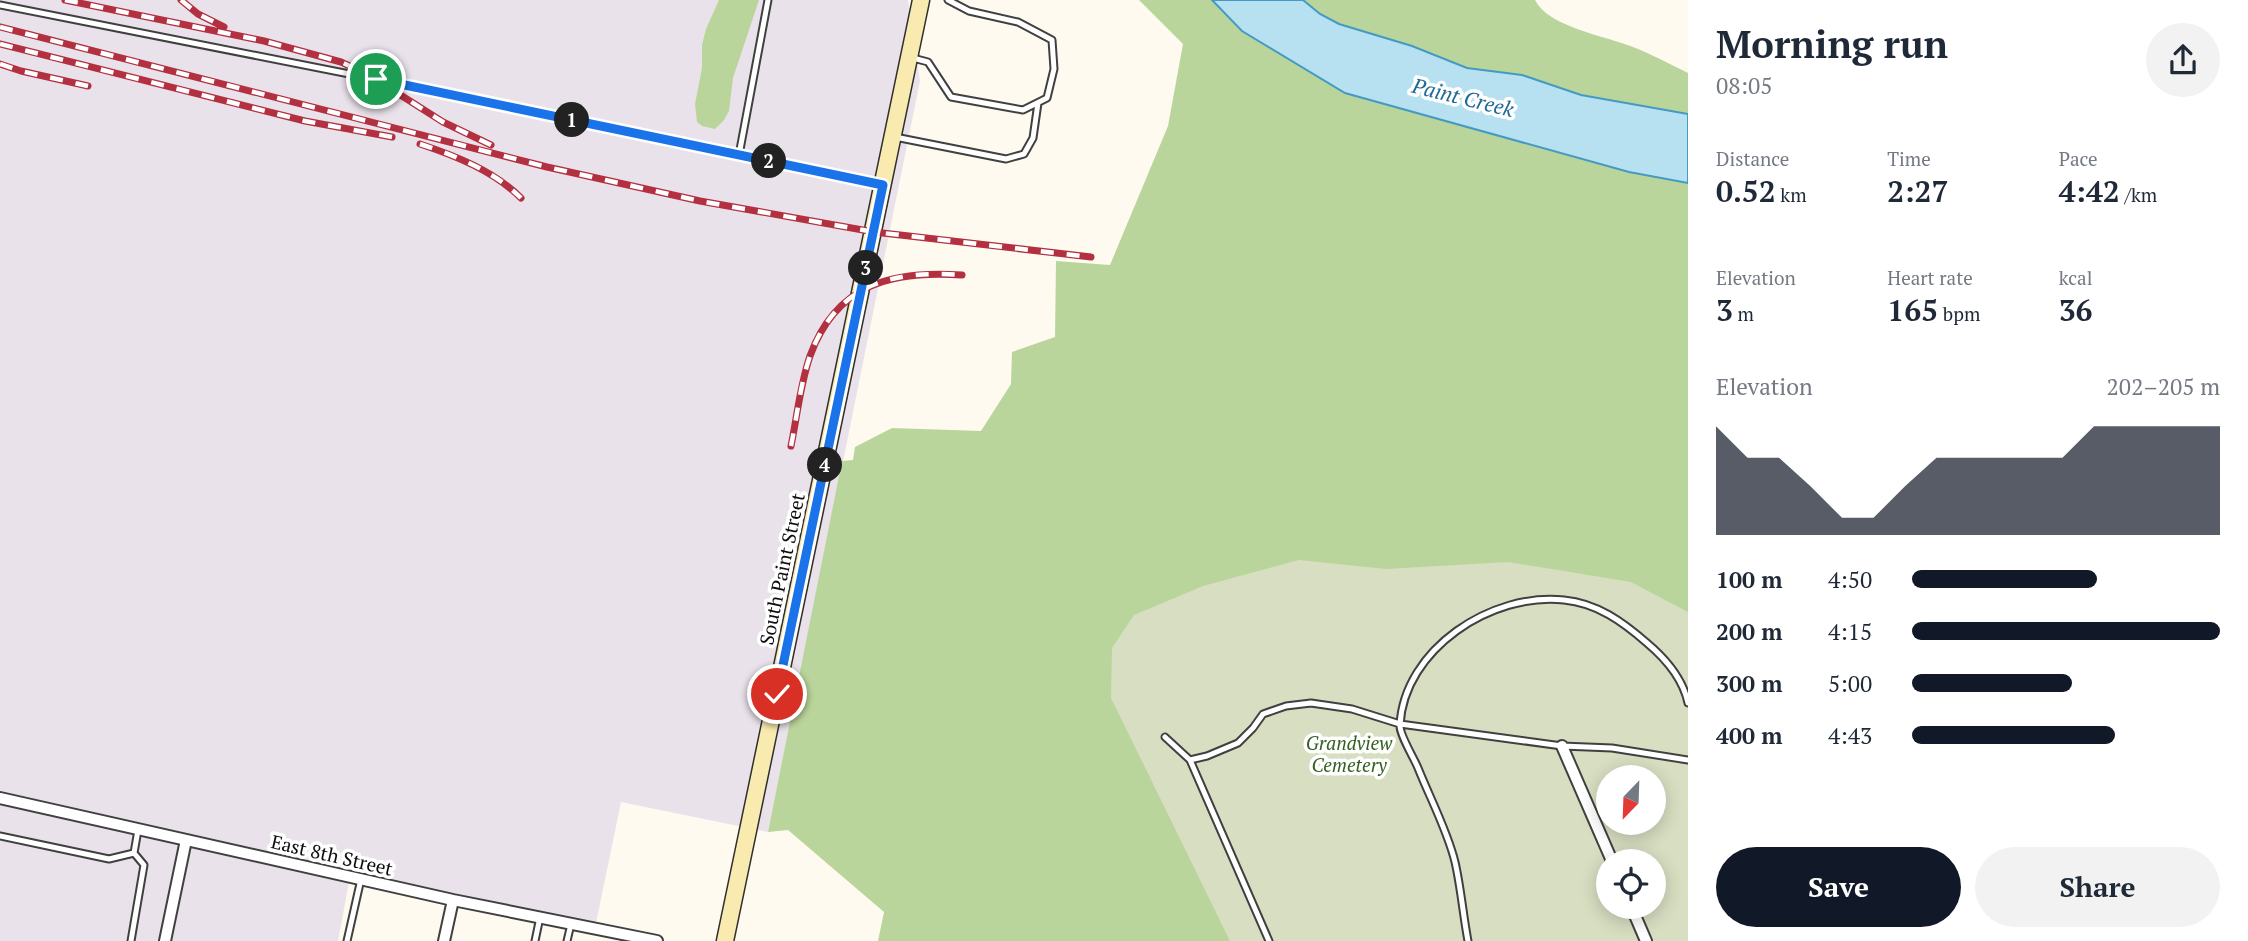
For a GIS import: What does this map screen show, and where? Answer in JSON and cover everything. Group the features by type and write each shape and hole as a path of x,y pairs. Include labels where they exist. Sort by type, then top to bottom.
{"main road":[{"name":"South Paint Street","path":"725,941 921,0"}],"street":[{"path":"1562,746 1607,849"},
{"name":"East 8th Street","path":"0,799 453,900 657,941"},
{"path":"165,941 186,840"},
{"path":"444,941 453,900"},
{"path":"1637,919 1646,941"}],"lane":[{"path":"739,155 768,0"},
{"path":"908,56 928,62 951,97 1023,110 1047,98 1054,69 1052,40 1018,22 969,11 948,0"},
{"path":"0,5 400,84 883,185"},
{"path":"893,136 1006,159 1024,154 1033,138 1038,103"},
{"path":"1468,941 1454,860 1413,755 1399,728 1406,693 1424,664 1446,640 1468,621 1503,606 1533,600 1564,600 1586,605 1610,614 1664,657 1685,690 1688,704"},
{"path":"1190,760 1238,743 1254,728 1263,714 1286,706 1311,703 1352,709 1400,724 1562,746 1612,748 1688,760"},
{"path":"1165,737 1190,760 1269,941"},
{"path":"131,941 144,865 134,853 138,829"},
{"path":"0,836 109,859 134,853"},
{"path":"347,941 361,879"},
{"path":"536,941 540,917"},
{"path":"567,941 571,923"}],"shaded area":[{"path":"0,0 908,0 920,81 768,832 621,802 595,928 350,877 338,941 0,941"}],"green space":[{"path":"719,0 759,0 733,78 729,111 715,129 697,122 695,104 702,68 702,45"},
{"path":"1139,0 1212,0 1242,31 1345,93 1629,172 1688,183 1688,941 878,941 884,912 788,830 768,832 842,461 853,460 855,447 892,428 981,431 1011,384 1012,352 1055,337 1056,261 1110,265 1168,126 1183,44"},
{"path":"1303,0 1535,0 1552,17 1565,24 1633,47 1688,73 1688,114 1581,95 1522,75 1467,68 1412,46 1339,24 1320,14"},
{"name":"Grandview Cemetery","path":"1299,560 1386,569 1508,562 1631,582 1688,612 1688,941 1230,941 1111,698 1112,648 1134,615 1203,586"}],"water":[{"name":"Paint Creek","path":"1212,0 1303,0 1320,14 1339,24 1412,46 1467,68 1522,75 1581,95 1688,114 1688,183 1629,172 1345,93 1242,31"}],"railway":[{"path":"65,0 264,41 341,62 369,75 443,122 491,145"},
{"path":"181,0 198,14 224,27"},
{"path":"0,27 547,167 700,201 874,232 1091,257"},
{"path":"0,44 305,121 392,137"},
{"path":"0,64 88,86"},
{"path":"420,144 487,172 521,198"},
{"path":"791,446 810,356 821,332 835,312 851,297 890,279 912,275 962,275"}],"route":[{"path":"376,79 883,185 777,694"}]}
